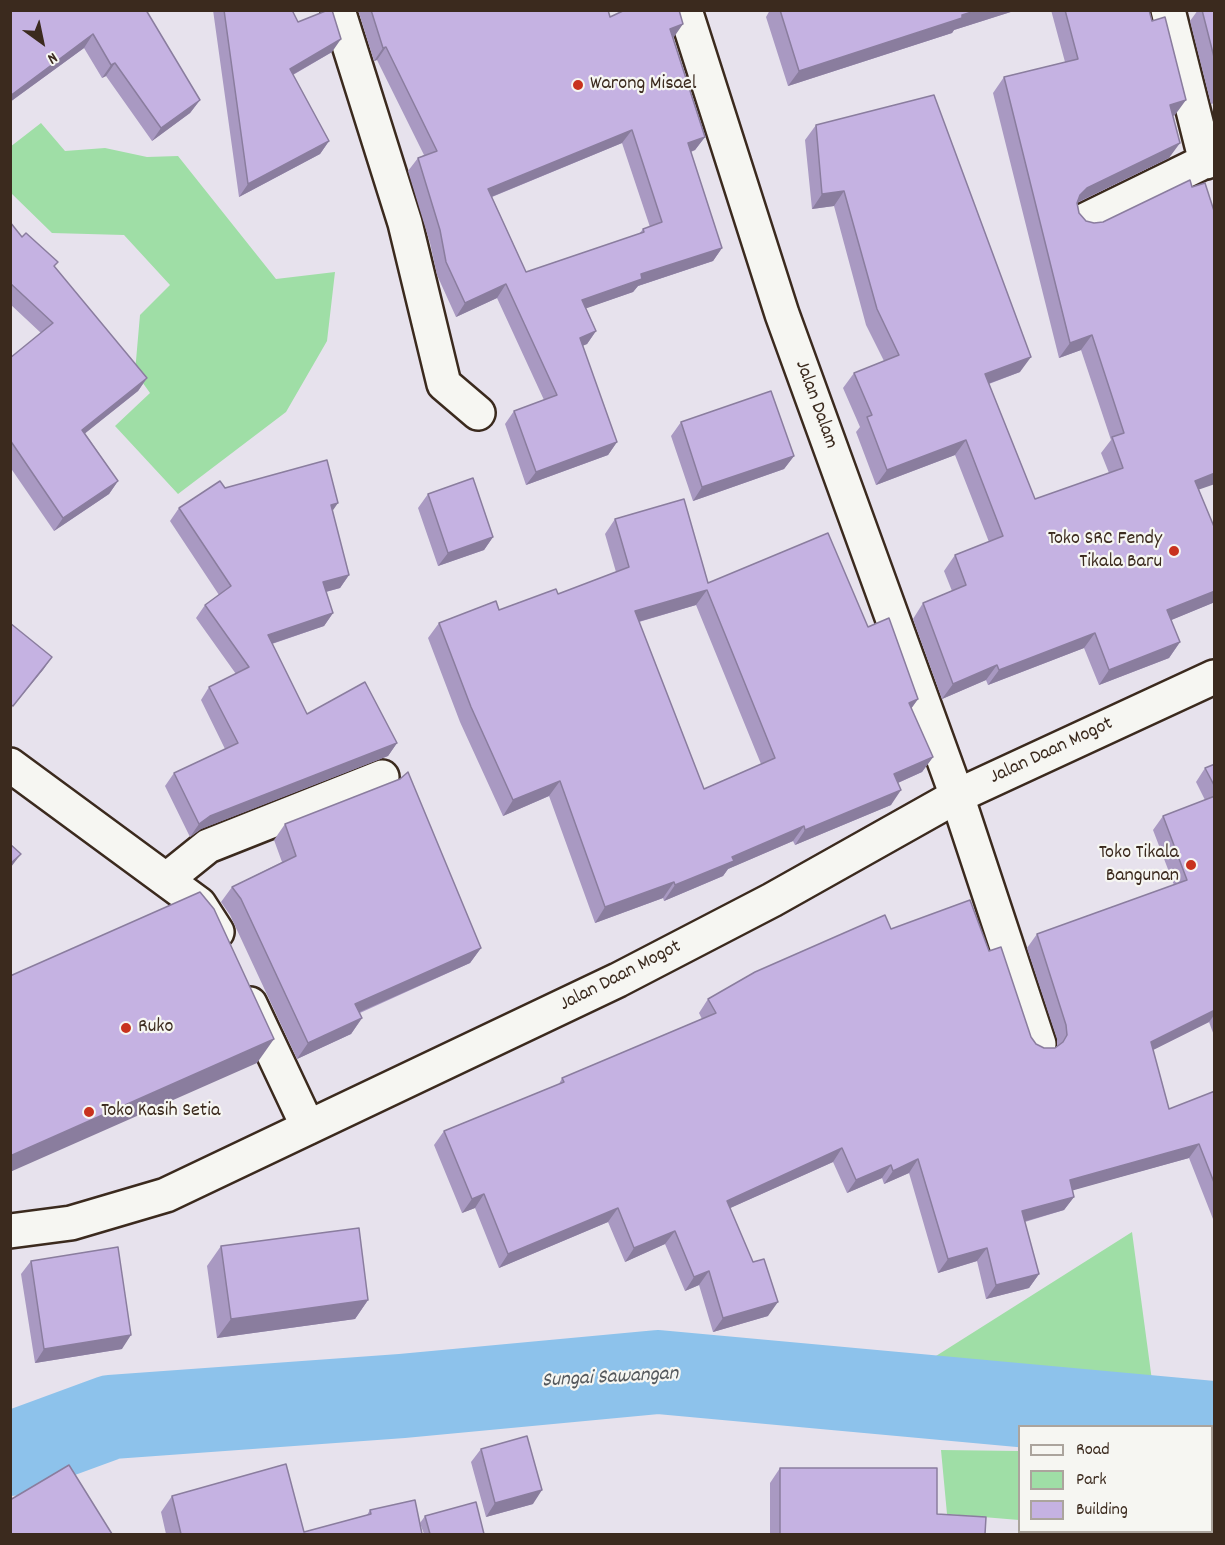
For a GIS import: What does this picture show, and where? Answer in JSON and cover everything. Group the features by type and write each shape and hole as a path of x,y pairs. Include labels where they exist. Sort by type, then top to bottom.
{"street":[{"path":"338,10 405,223 444,384 478,413"},
{"name":"Jalan Dalam","path":"685,10 782,314 957,796 1039,1044"},
{"path":"1084,220 1210,159 1168,10"},
{"name":"Jalan Daan Mogot","path":"10,1231 71,1223 166,1195 618,980 772,900 957,796 1215,677"},
{"path":"10,765 199,904 213,922 308,1127"},
{"path":"167,879 208,846 382,777"}],"green space":[{"path":"41,123 65,151 105,148 147,157 178,156 276,279 335,272 327,341 286,412 178,494 115,426 150,393 135,372 140,315 170,285 124,235 52,233 11,193 10,147"},
{"path":"1132,1232 1153,1388 917,1368"},
{"path":"941,1450 1018,1451 1018,1520 947,1514"}],"building":[{"path":"10,10 146,10 200,100 161,128 115,63 111,65 93,34 10,96"},
{"path":"224,10 292,10 298,22 332,10 341,39 290,69 329,141 248,184"},
{"path":"371,10 608,10 610,17 625,10 679,10 683,24 670,29 705,137 688,143 722,248 641,274 642,279 582,300 596,331 580,338 617,442 536,472 514,411 557,395 506,284 465,303 446,262 440,230 418,158 437,151 386,47 383,48","holes":["632,130 662,222 643,229 644,232 526,272 488,189"]},
{"path":"780,10 978,10 962,15 962,18 799,71"},
{"path":"1065,10 1149,10 1152,21 1165,17 1186,100 1170,105 1180,143 1087,188 1080,195 1077,203 1079,213 1086,221 1103,222 1190,180 1192,187 1205,183 1215,214 1215,473 1195,481 1215,529 1215,591 1167,610 1180,642 1109,670 1095,633 999,670 997,665 953,684 923,603 966,585 955,555 1003,536 966,440 887,470 867,417 872,415 854,373 899,355 877,309 844,191 822,194 816,125 934,95 1031,357 985,374 1035,499 1123,468 1112,437 1124,433 1092,335 1070,343 1004,77 1078,59"},
{"path":"1202,10 1215,10 1215,61"},
{"path":"10,222 22,237 26,233 58,262 54,266 147,378 82,430 118,481 63,518 10,440 10,358 53,323 10,283"},
{"path":"771,391 794,456 702,487 681,422"},
{"path":"327,460 338,503 331,505 349,575 323,582 333,613 268,635 307,714 365,682 397,743 210,816 199,824 174,773 238,743 209,687 249,667 205,605 231,586 179,508 220,481 225,488"},
{"path":"473,478 493,537 448,553 428,494"},
{"path":"684,499 708,583 828,533 868,627 889,618 918,699 909,703 933,757 894,774 901,790 805,830 804,826 732,857 734,861 675,885 674,882 605,907 560,781 513,800 471,707 439,623 496,601 499,610 556,589 558,594 629,567 615,519","holes":["707,590 775,758 704,789 635,611"]},
{"path":"10,623 52,657 13,706 10,704"},
{"path":"1215,764 1215,787 1205,768"},
{"path":"408,772 481,948 355,1004 362,1018 308,1043 241,899 232,887 296,856 285,824 400,779"},
{"path":"1215,796 1215,1010 1151,1042 1169,1109 1215,1091 1215,1185 1199,1144 1070,1180 1074,1197 1022,1211 1039,1274 996,1285 987,1248 948,1259 918,1159 893,1171 891,1165 856,1180 842,1148 727,1201 753,1262 764,1259 778,1302 723,1318 709,1271 694,1277 675,1231 634,1248 618,1208 508,1254 484,1194 472,1199 444,1131 564,1082 562,1078 716,1013 708,999 755,972 885,915 891,929 970,900 989,951 1001,947 1031,1037 1036,1044 1044,1048 1055,1048 1063,1042 1067,1035 1066,1025 1037,934 1187,880 1163,816"},
{"path":"10,844 21,854 10,864"},
{"name":"Ruko","path":"200,892 214,909 274,1039 10,1156 10,976"},
{"path":"359,1228 368,1300 231,1319 221,1246"},
{"path":"118,1247 131,1335 44,1349 31,1261"},
{"path":"527,1436 542,1490 495,1503 481,1449"},
{"path":"286,1464 304,1532 371,1514 370,1510 415,1500 422,1534 181,1534 172,1496"},
{"path":"69,1465 112,1534 10,1534 10,1500"},
{"path":"780,1468 937,1468 937,1514 986,1517 985,1534 780,1534"},
{"path":"476,1502 484,1534 430,1534 425,1516"}],"waterway":[{"name":"Sungai Sawangan","path":"10,1454 111,1417 402,1396 658,1372 1214,1423"}],"place":[{"name":"Warong Misael","path":"578,85"},
{"name":"Toko SRC Fendy Tikala Baru","path":"1174,551"},
{"name":"Toko Tikala Bangunan","path":"1191,865"},
{"name":"Ruko","path":"126,1028"},
{"name":"Toko Kasih Setia","path":"89,1112"}]}
